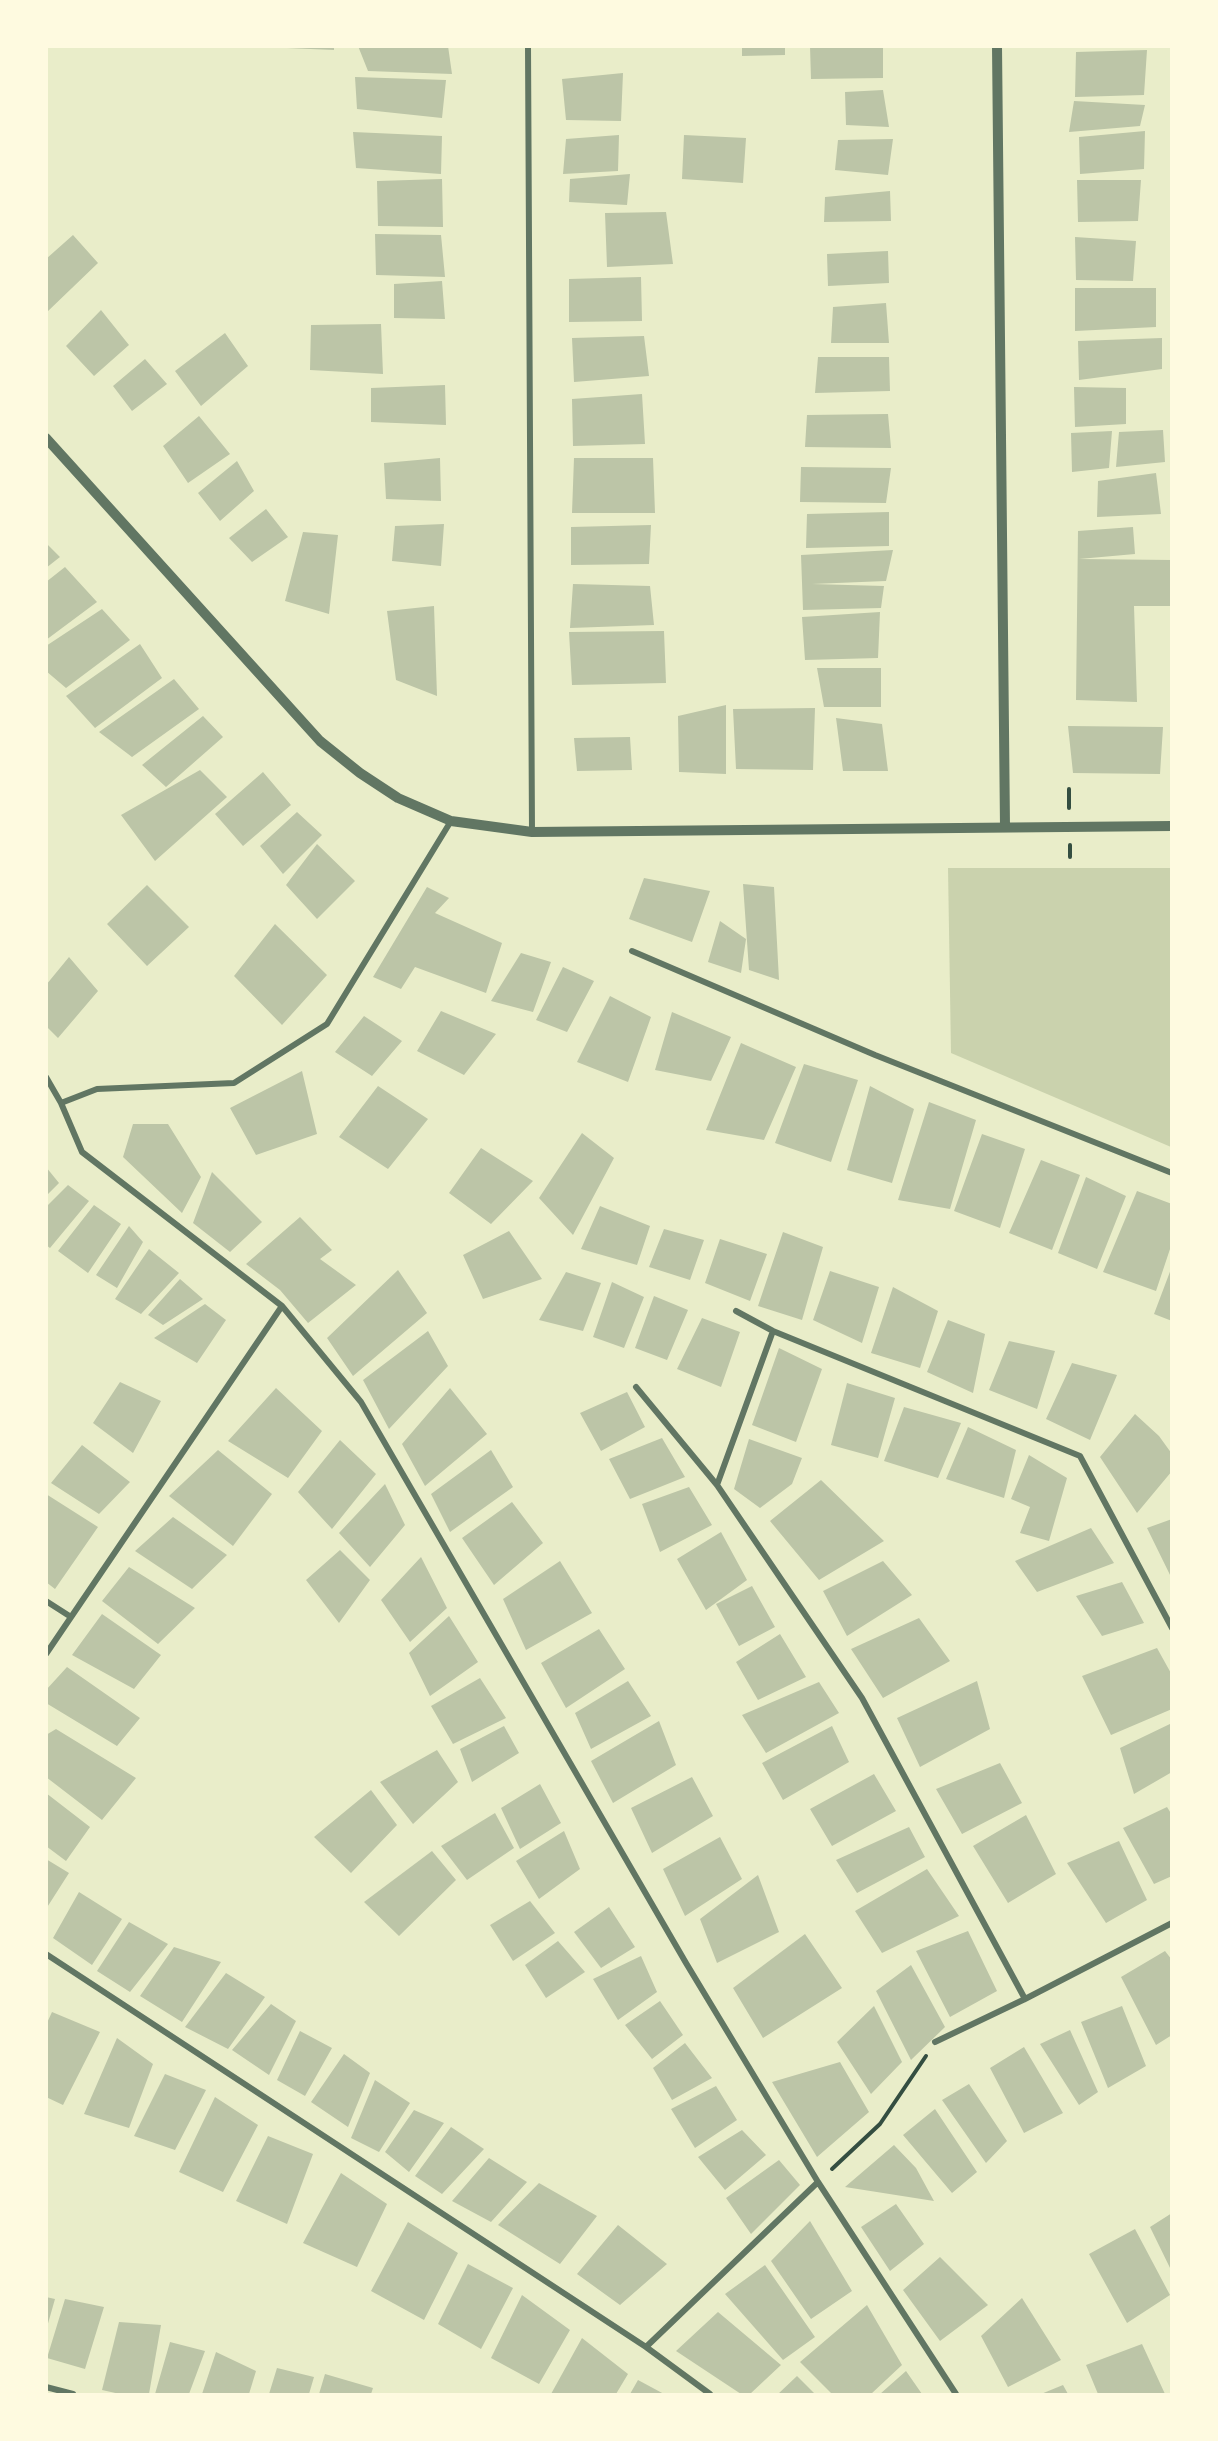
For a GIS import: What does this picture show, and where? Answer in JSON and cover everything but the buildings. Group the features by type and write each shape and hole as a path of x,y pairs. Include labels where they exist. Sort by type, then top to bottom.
{"street":[{"path":"528,46 532,832"},
{"path":"998,46 1005,827"},
{"path":"46,438 320,741 360,773 398,798 451,821 532,832 1172,826"},
{"path":"61,1103 97,1089 234,1083 327,1024 451,821"},
{"path":"632,951 875,1054 1172,1173"},
{"path":"46,1077 61,1103 82,1152 282,1306 361,1402 680,1953 818,2182 956,2394"},
{"path":"46,1654 282,1306"},
{"path":"736,1311 773,1331 1080,1456 1172,1628"},
{"path":"717,1485 773,1331"},
{"path":"636,1387 717,1485 862,1698 1025,1999"},
{"path":"46,1600 71,1617"},
{"path":"935,2042 1025,1999 1172,1923"},
{"path":"46,1954 646,2347 710,2394"},
{"path":"646,2347 818,2182"},
{"path":"46,2387 73,2394"}],"path":[{"path":"818,2182 880,2124 935,2042"}],"green space":[{"path":"948,868 1171,868 1171,1147 951,1053"}]}
